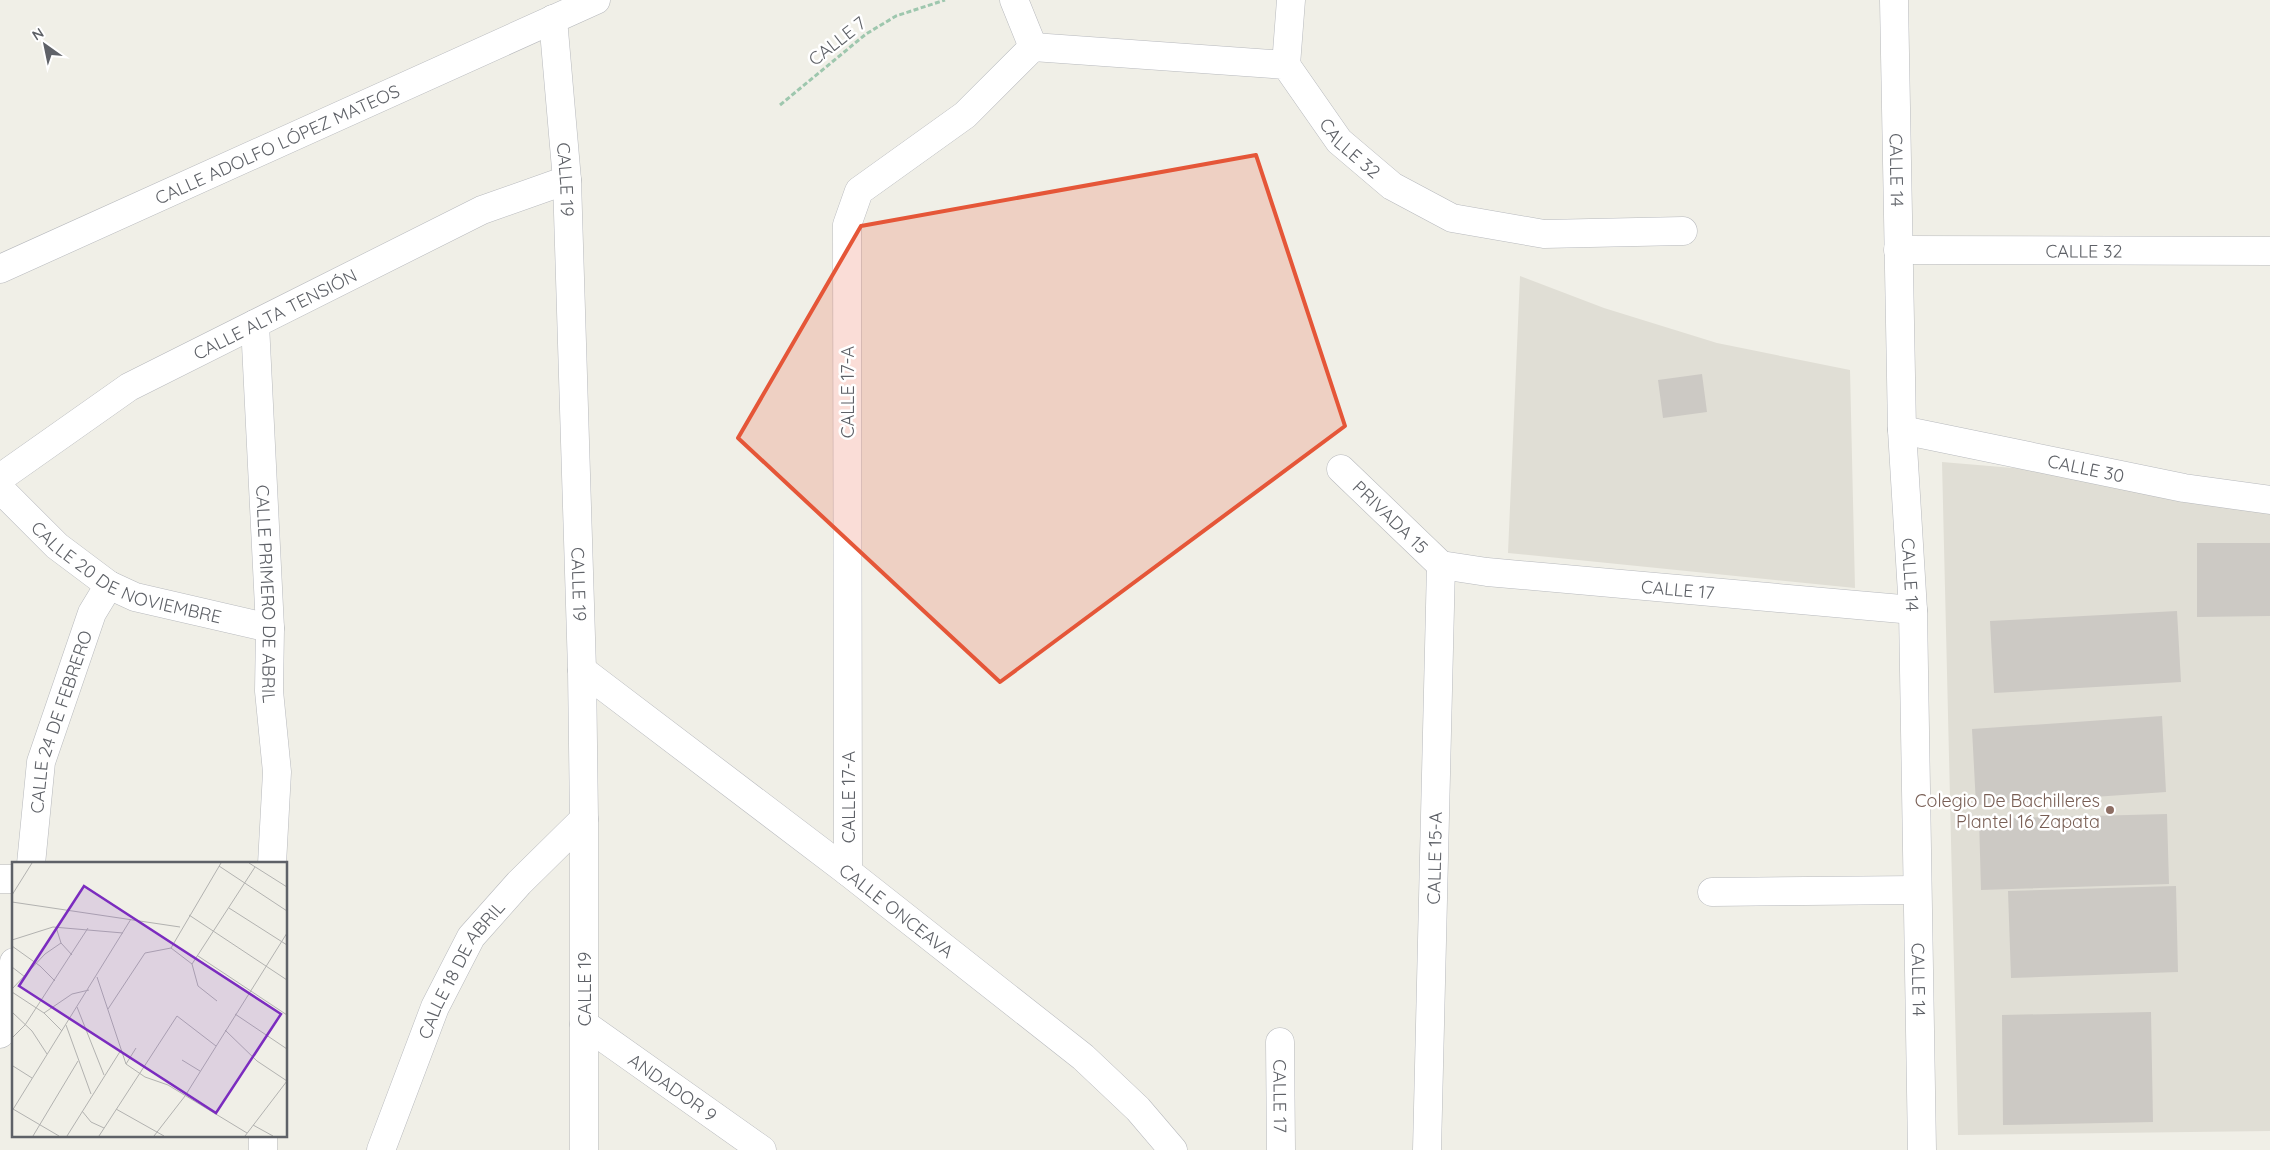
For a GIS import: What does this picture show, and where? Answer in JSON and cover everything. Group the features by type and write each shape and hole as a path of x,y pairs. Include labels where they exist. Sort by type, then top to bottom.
{"street":[{"name":"CALLE ADOLFO LÓPEZ MATEOS","path":"0,269 596,0"},
{"path":"1014,0 1032,47 1286,65 1291,0"},
{"name":"CALLE 14","path":"1894,0 1902,430 1913,610 1922,1150"},
{"name":"CALLE 19","path":"553,19 567,180 582,670 584,1150"},
{"name":"CALLE 17-A","path":"848,872 847,224 859,191 964,115 1032,47"},
{"name":"CALLE 32","path":"1286,65 1340,141 1392,186 1452,218 1544,234 1683,231"},
{"name":"CALLE ALTA TENSIÓN","path":"0,478 129,387 482,210 567,180"},
{"name":"CALLE 32","path":"1898,250 2270,251"},
{"name":"CALLE PRIMERO DE ABRIL","path":"255,324 270,628 270,691 277,772 272,862"},
{"name":"CALLE 30","path":"1902,430 2184,488 2270,500"},
{"name":"PRIVADA 15","path":"1341,468 1441,565"},
{"name":"CALLE 20 DE NOVIEMBRE","path":"0,489 57,546 108,586 135,597 270,628"},
{"name":"CALLE 17","path":"1441,565 1487,572 1913,610"},
{"name":"CALLE 15-A","path":"1427,1150 1441,565"},
{"name":"CALLE 24 DE FEBRERO","path":"31,862 41,762 92,613 108,586"},
{"name":"CALLE ONCEAVA","path":"582,670 848,872 1083,1057 1138,1109 1166,1147"},
{"name":"CALLE 18 DE ABRIL","path":"381,1150 435,1007 471,937 519,883 584,819"},
{"path":"1712,892 1917,890"},
{"path":"0,1034 12,972"},
{"name":"ANDADOR 9","path":"584,1024 762,1150"},
{"name":"CALLE 17","path":"1280,1042 1281,1150"}],"path":[{"name":"CALLE 7","path":"780,105 866,34 896,16 945,0"}],"highlighted area":[{"path":"1256,155 1345,426 1000,682 738,438 861,226"}],"shaded area":[{"path":"1520,276 1604,308 1717,343 1850,370 1855,588 1508,553"},
{"name":"Colegio De Bachilleres Plantel 16 Zapata","path":"1942,462 2270,490 2270,1131 1958,1135"}],"building":[{"path":"1702,374 1707,412 1663,418 1658,380"},
{"path":"2197,543 2270,543 2270,616 2197,617"},
{"path":"2177,611 2181,682 1994,693 1990,621"},
{"path":"2162,716 2166,792 1976,805 1972,729"},
{"path":"2167,814 2169,884 1981,890 1979,819"},
{"path":"2176,886 2178,972 2011,978 2008,891"},
{"path":"2151,1012 2153,1122 2003,1125 2002,1015"}],"place":[{"name":"Colegio De Bachilleres Plantel 16 Zapata","path":"2110,810"}]}
